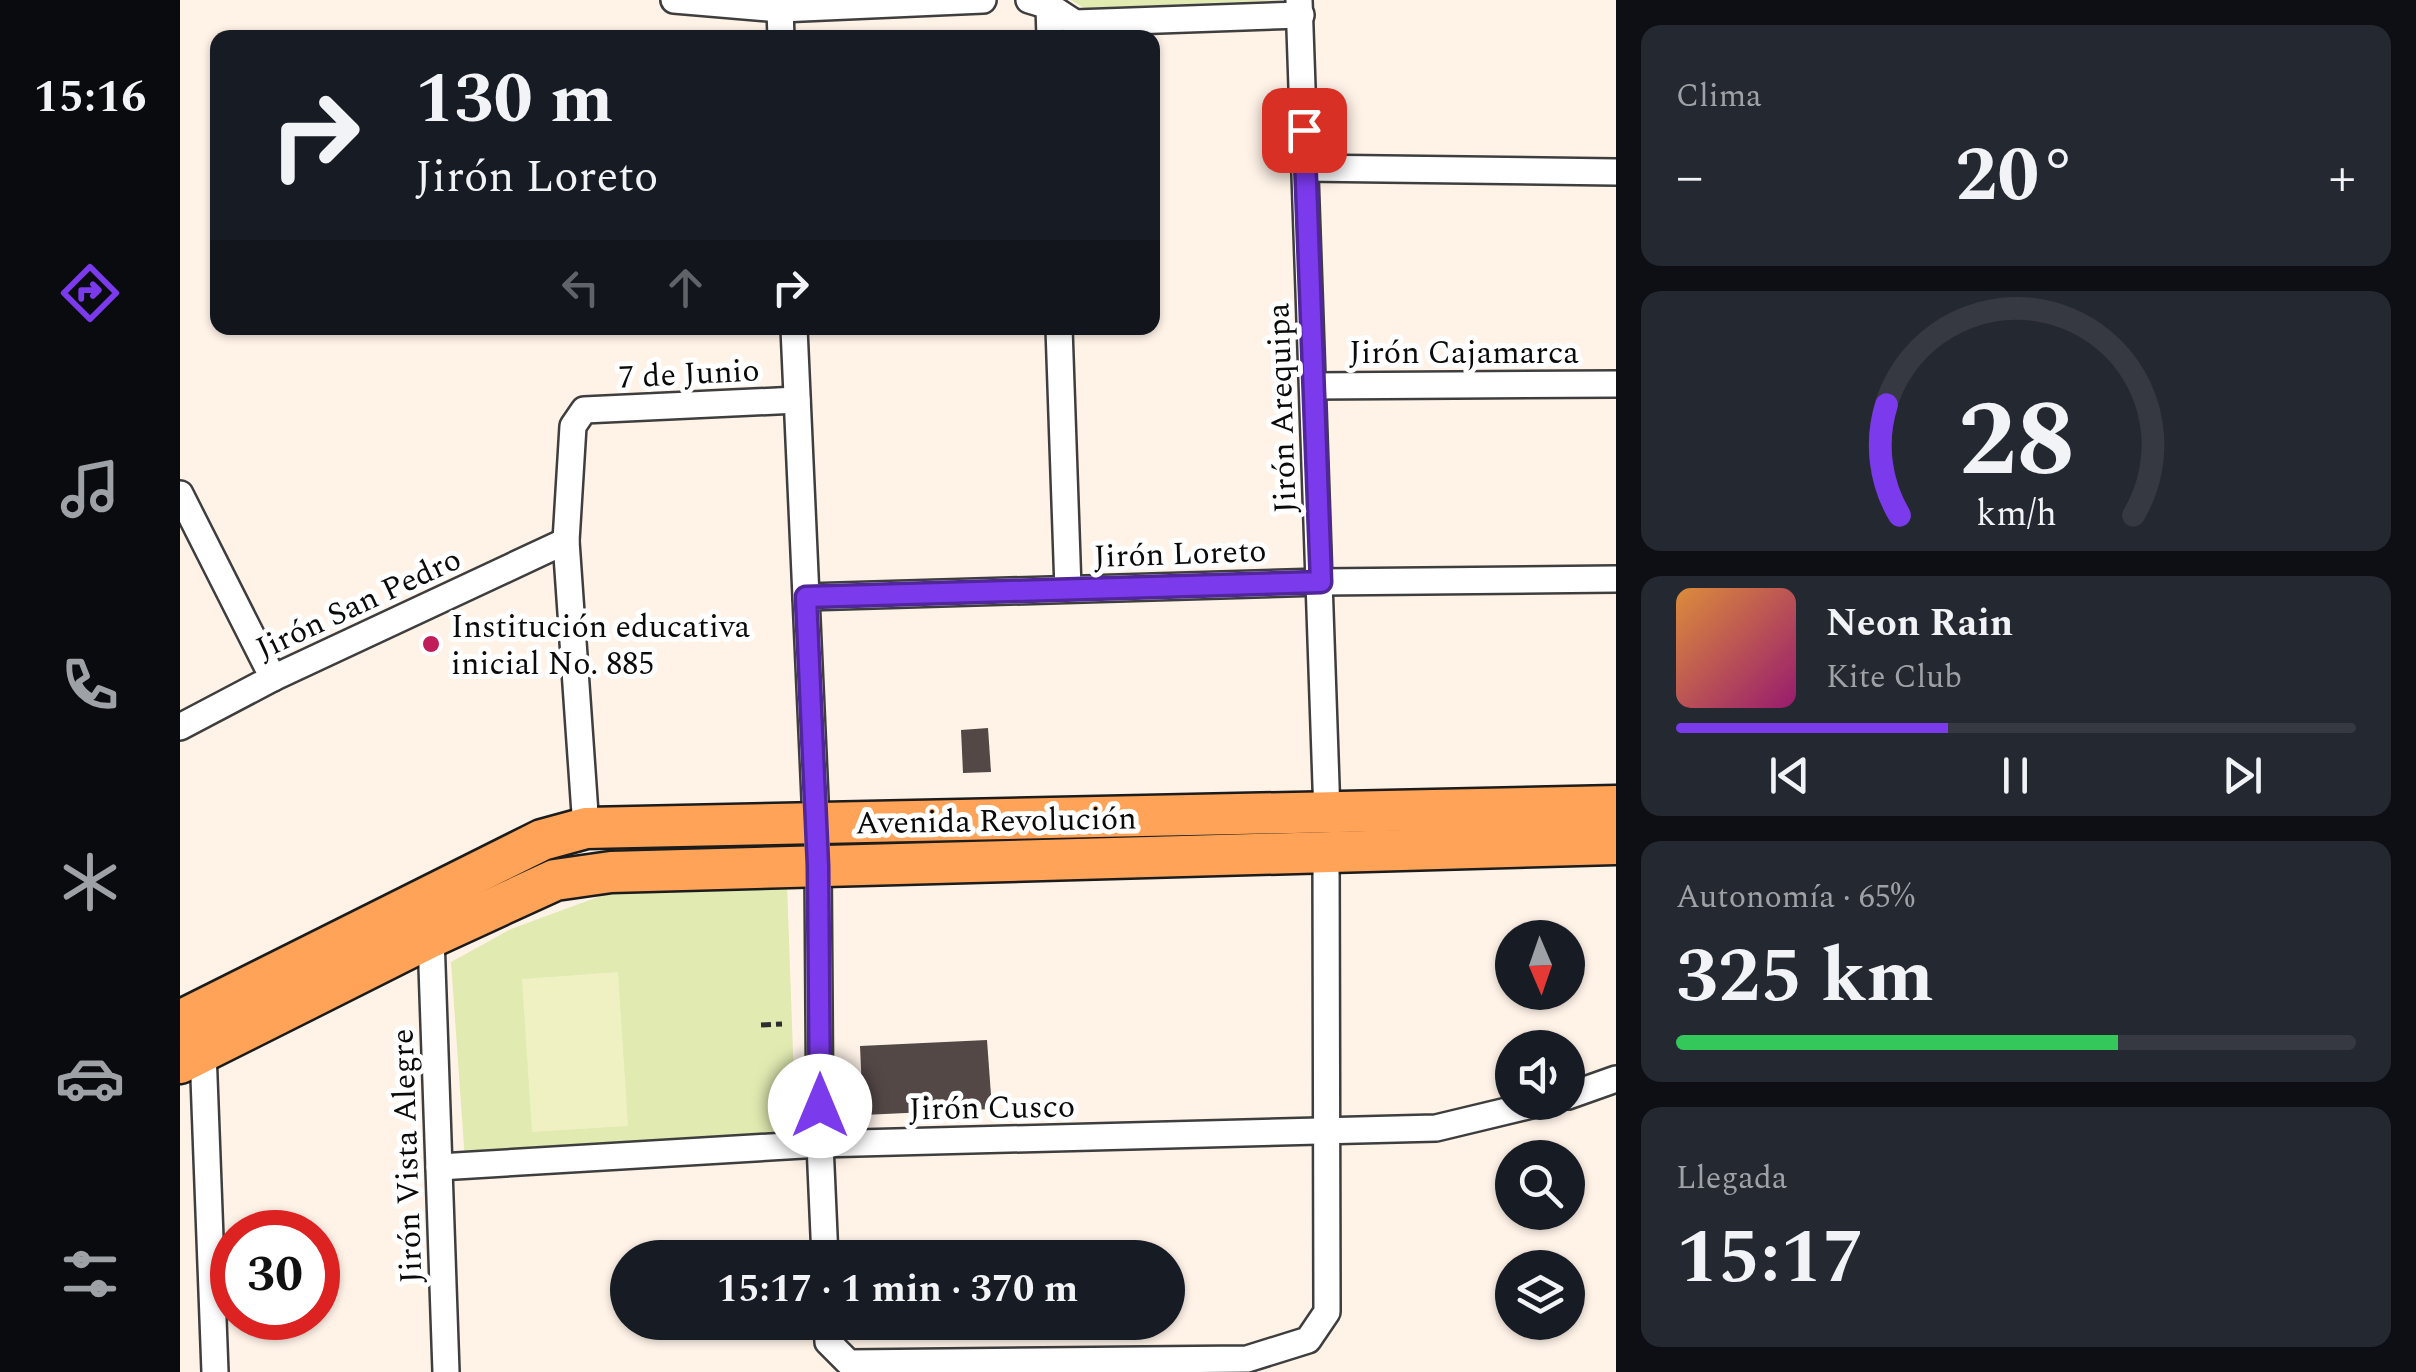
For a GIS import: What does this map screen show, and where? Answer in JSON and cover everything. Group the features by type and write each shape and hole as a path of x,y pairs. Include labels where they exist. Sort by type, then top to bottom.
{"main road":[{"name":"Avenida Revolución","path":"188,1045 555,880 611,872 818,866 1326,832 1616,806"},
{"name":"Avenida Revolución","path":"188,1045 542,840 586,828 816,822 1326,832 1616,844"}],"street":[{"path":"674,0 780,8 984,0"},
{"path":"1039,3 1075,22 1300,7"},
{"path":"1039,3 1047,30"},
{"name":"Jirón Arequipa","path":"833,1340 849,1363 1247,1359 1308,1340 1327,1312 1321,582 1300,7"},
{"path":"780,8 781,30"},
{"path":"1304,168 1616,172"},
{"path":"794,335 818,866 824,1240"},
{"path":"1059,335 1068,589"},
{"name":"Jirón Cajamarca","path":"1313,386 1616,384"},
{"name":"7 de Junio","path":"566,540 570,446 574,426 584,410 797,400"},
{"path":"180,494 273,678"},
{"path":"566,540 586,828"},
{"name":"Jirón San Pedro","path":"180,726 566,540"},
{"name":"Jirón Loreto","path":"806,597 1321,582 1616,579"},
{"name":"Jirón Vista Alegre","path":"430,938 446,1372"},
{"path":"188,1045 214,1372"},
{"path":"1585,1090 1616,1080"},
{"name":"Jirón Cusco","path":"439,1167 820,1144 1436,1128 1495,1114"}],"path":[{"path":"762,1025 782,1024"}],"green space":[{"path":"1071,0 1282,0 1084,8"},
{"path":"787,884 796,1137 465,1161 451,962 511,929 614,891"},
{"path":"618,972 628,1126 532,1132 522,979"}],"building":[{"path":"988,728 991,772 963,773 961,730"},
{"path":"987,1040 992,1109 863,1115 860,1046"}],"place":[{"name":"Institución educativa inicial No. 885","path":"431,644"}],"route":[{"path":"820,1106 818,866 806,597 1321,582 1304,130"}]}
